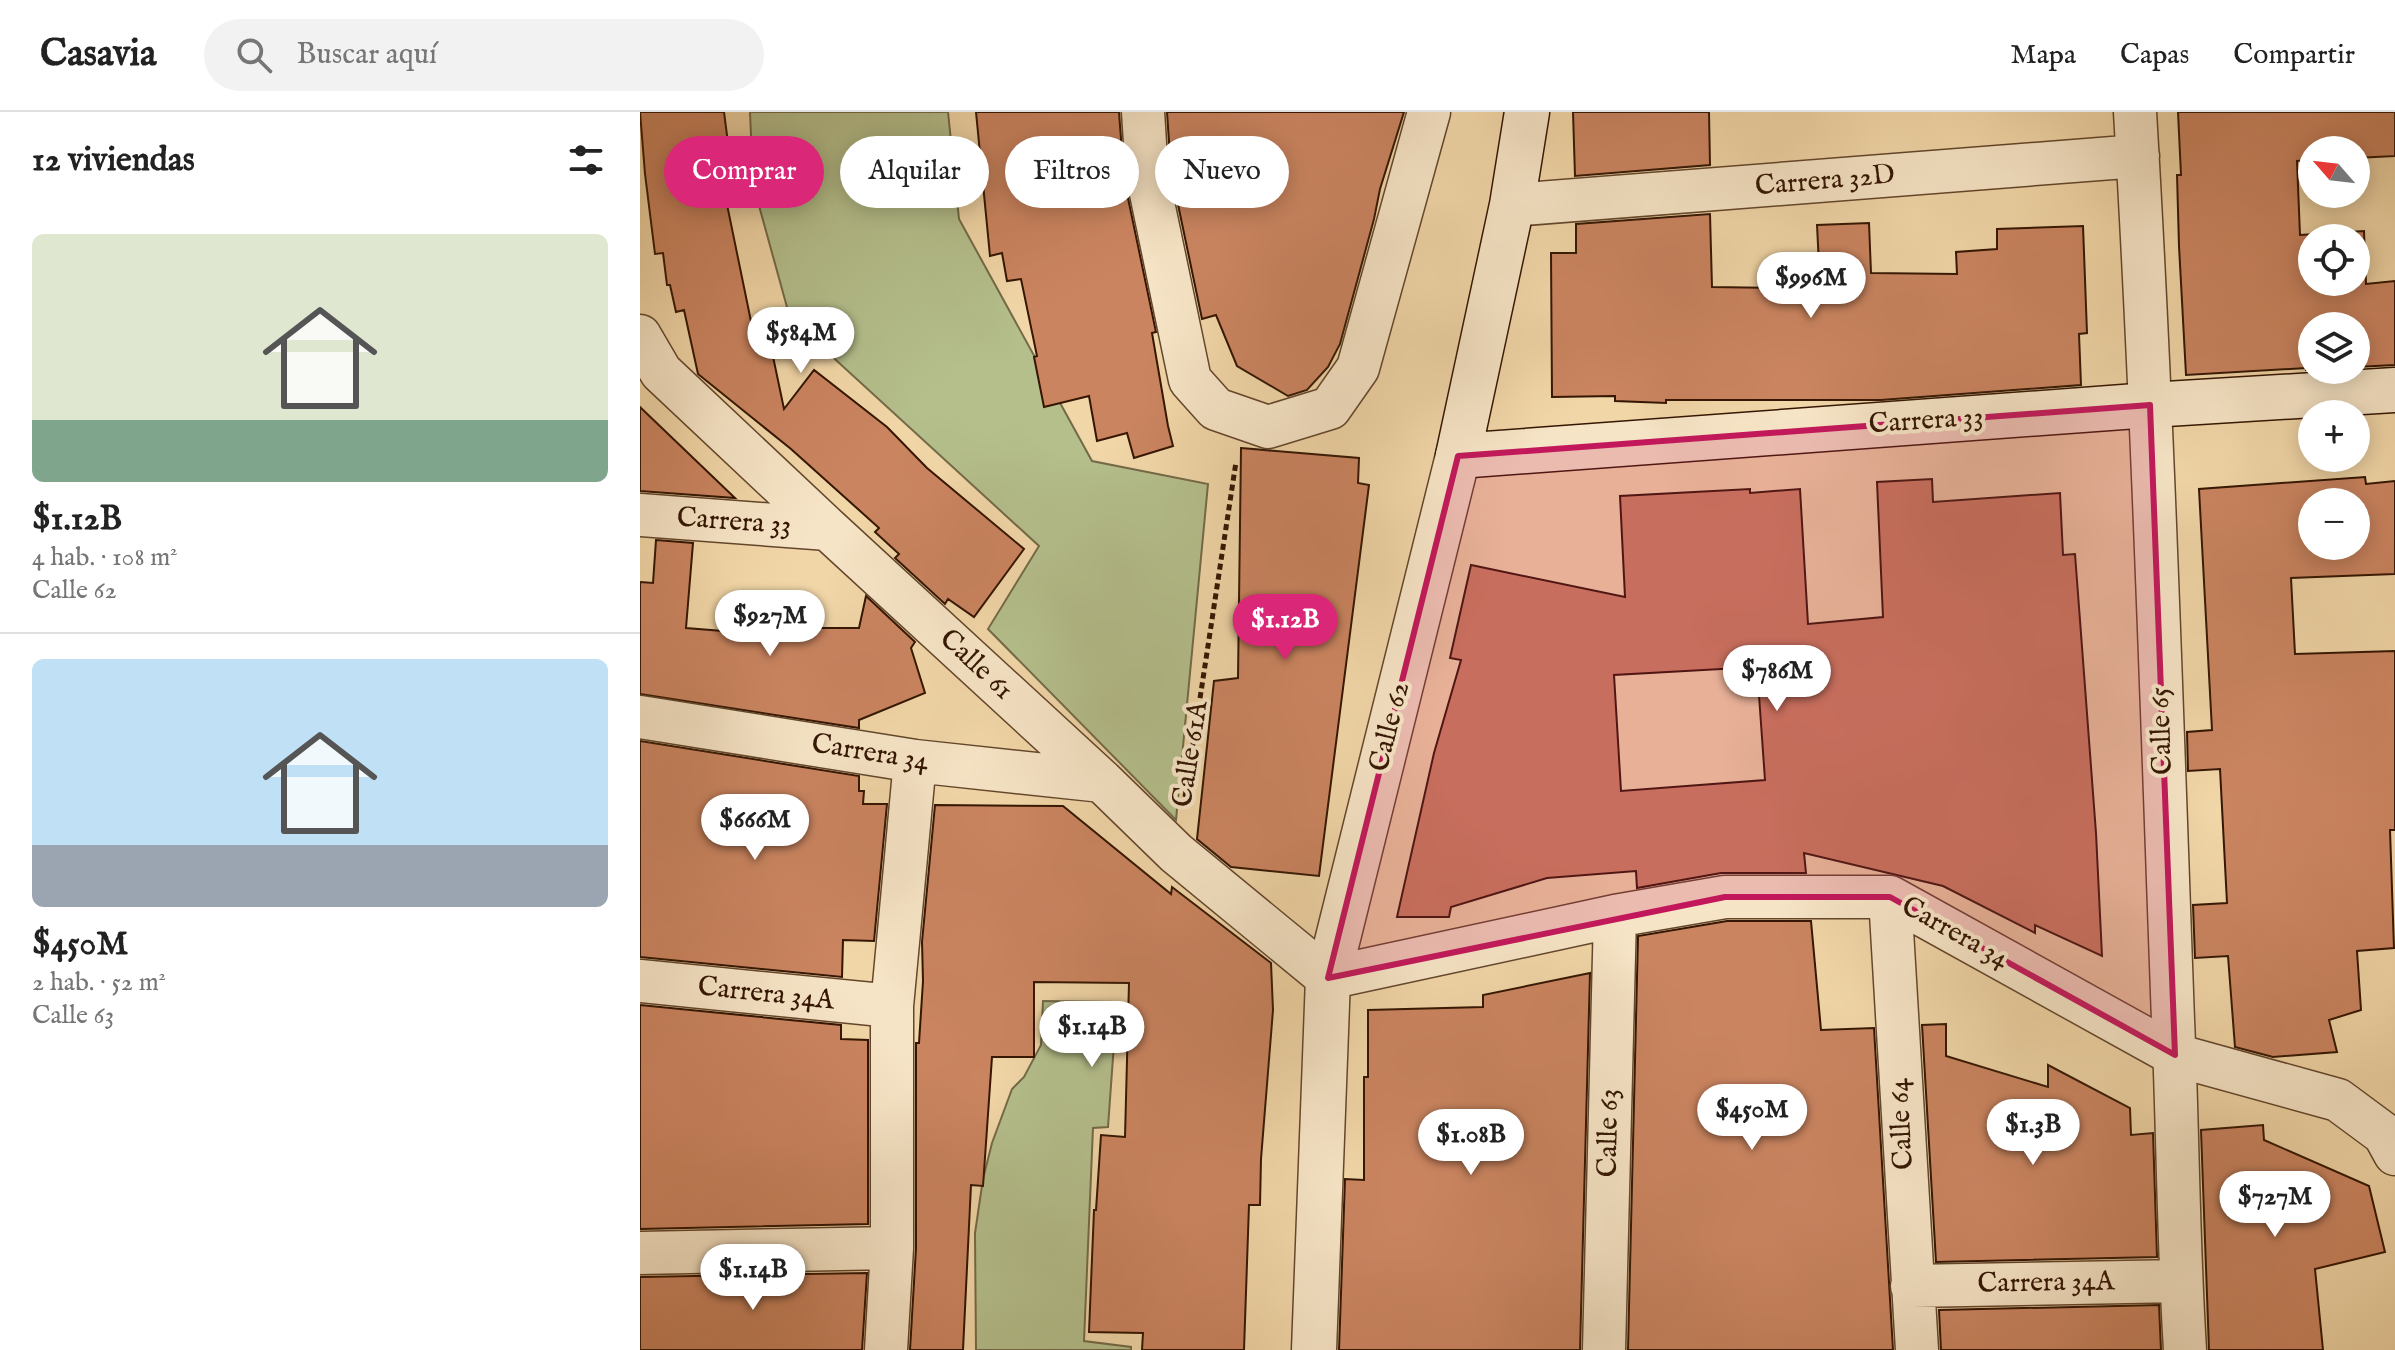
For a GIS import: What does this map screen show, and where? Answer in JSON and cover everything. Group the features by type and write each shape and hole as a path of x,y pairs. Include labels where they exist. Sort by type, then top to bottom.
{"main road":[{"name":"Calle 62","path":"1314,1350 1328,978 1458,456 1512,205 1527,112"},
{"name":"Carrera 33","path":"1458,456 2395,390"}],"street":[{"path":"1143,112 1147,174 1190,380 1216,409 1268,427 1330,408 1358,368 1429,112"},
{"name":"Calle 65","path":"2135,112 2150,405 2185,1350"},
{"name":"Carrera 32D","path":"1512,205 2138,156"},
{"name":"Calle 61","path":"640,336 651,372 828,529 1176,853 1328,978"},
{"name":"Carrera 33","path":"640,515 828,529"},
{"name":"Carrera 34","path":"640,717 915,761 1102,781"},
{"path":"886,1350 892,1248 892,1006 915,761"},
{"name":"Carrera 34","path":"1328,978 1615,916 1725,897 1890,897 2175,1055 2338,1100 2384,1134 2395,1154"},
{"name":"Calle 64","path":"1890,897 1917,1350"},
{"name":"Calle 63","path":"1604,1350 1615,916"},
{"name":"Carrera 34A","path":"640,981 892,1006"},
{"path":"640,1253 892,1248"},
{"name":"Carrera 34A","path":"1912,1286 2181,1281"}],"path":[{"name":"Calle 61A","path":"1176,853 1243,418"}],"highlighted area":[{"path":"2150,405 2175,1055 1890,897 1725,897 1328,978 1458,456"}],"green space":[{"path":"750,112 948,112 950,136 840,136 840,208 958,208 959,219 1092,461 1208,484 1176,820 988,629 1039,546 790,318 760,208 824,208 824,136 751,136"},
{"path":"1043,1001 1117,1002 1108,1127 1093,1128 1084,1341 1131,1347 1131,1350 976,1350 975,1233 983,1179 992,1143 1012,1089 1024,1077 1041,1045"}],"building":[{"path":"640,112 724,112 727,136 664,136 664,208 728,208 753,331 767,328 784,409 814,370 887,427 927,468 1024,549 974,617 948,599 945,604 895,558 899,554 875,532 879,528 791,449 698,374 684,310 676,312 670,285 667,285 663,253 655,254"},
{"path":"976,112 1119,112 1121,136 1005,136 1005,208 1130,208 1156,332 1152,333 1173,446 1134,458 1127,433 1097,441 1089,396 1044,407 1021,279 1007,281 1002,253 990,256 985,208 989,208 989,136 978,136"},
{"path":"1167,112 1404,112 1380,189 1340,344 1328,367 1307,390 1288,396 1237,366 1216,315 1202,319 1179,208 1289,208 1289,136 1169,136"},
{"path":"1573,112 1709,112 1710,165 1575,176"},
{"path":"2178,112 2395,112 2395,156 2370,157 2370,136 2298,136 2297,161 2298,296 2370,296 2370,284 2395,281 2395,365 2370,366 2370,312 2298,312 2298,368 2186,375 2177,175 2181,175"},
{"path":"1710,214 1712,287 1820,285 1817,225 1869,223 1871,273 1957,274 1956,252 1997,249 1997,229 2083,226 2087,333 2079,334 2081,385 1881,400 1666,400 1666,403 1615,401 1615,396 1552,397 1551,253 1576,253 1576,224"},
{"path":"640,407 735,498 640,491"},
{"path":"1241,448 1359,458 1358,483 1369,485 1319,876 1231,867 1197,839 1214,681 1238,678"},
{"path":"2365,477 2366,484 2395,481 2395,574 2291,578 2295,654 2395,651 2395,830 2390,830 2394,948 2357,951 2361,1010 2329,1020 2337,1052 2273,1057 2235,1047 2228,956 2195,958 2193,905 2227,903 2220,769 2188,771 2187,732 2212,730 2199,489"},
{"path":"1932,479 1933,502 2060,493 2063,555 2075,554 2102,956 2035,925 2035,933 1943,886 1804,853 1806,873 1721,873 1637,888 1636,871 1547,878 1451,907 1449,917 1397,917 1434,753 1461,660 1450,658 1471,565 1625,597 1620,496 1800,489 1808,624 1883,617 1877,482","holes":["1757,667 1765,780 1621,791 1614,675"]},
{"path":"656,540 693,543 686,628 773,635 774,628 859,628 866,596 915,642 911,648 925,693 859,720 859,728 640,694 640,582 653,583"},
{"path":"640,741 859,776 859,791 864,791 863,804 887,804 874,941 843,940 842,977 640,957"},
{"path":"935,805 1063,806 1171,894 1172,887 1271,963 1273,1010 1260,1205 1249,1205 1244,1350 1142,1350 1143,1333 1089,1332 1094,1210 1101,1135 1125,1137 1129,983 1034,982 1034,1057 992,1057 983,1186 971,1185 963,1350 910,1350 916,1248 916,1043 919,1043 922,942"},
{"path":"1727,921 1811,921 1821,1030 1874,1028 1893,1350 1628,1350 1638,936"},
{"path":"1590,973 1580,1350 1339,1350 1345,1179 1364,1180 1364,1077 1368,1077 1368,1010 1483,1007 1483,995"},
{"path":"640,1005 841,1025 841,1039 868,1040 868,1224 640,1229"},
{"path":"1946,1024 1946,1056 2048,1087 2048,1065 2130,1108 2131,1135 2153,1133 2157,1257 1936,1262 1922,1025"},
{"path":"2263,1125 2264,1140 2369,1186 2385,1252 2315,1269 2323,1350 2209,1350 2201,1130"},
{"path":"867,1273 862,1350 640,1350 640,1277"},
{"path":"2159,1305 2161,1350 1941,1350 1939,1310"}]}
